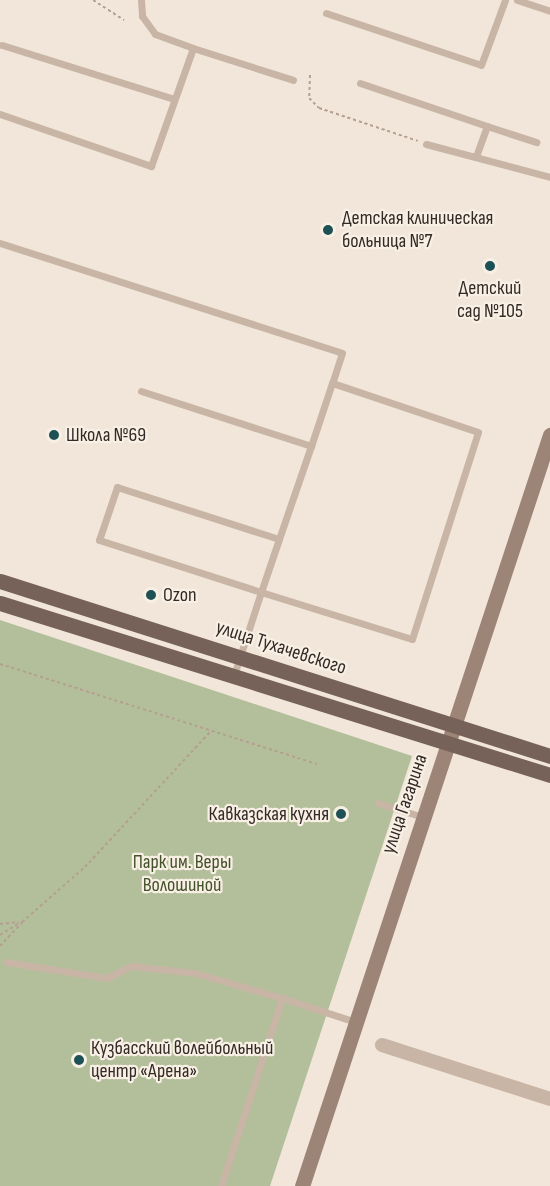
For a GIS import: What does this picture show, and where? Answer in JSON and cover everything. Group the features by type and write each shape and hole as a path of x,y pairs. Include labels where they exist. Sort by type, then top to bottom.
{"main road":[{"name":"улица Тухачевского","path":"0,581 550,756"},
{"name":"улица Тухачевского","path":"0,603 550,775"}],"street":[{"name":"улица Гагарина","path":"302,1186 550,435"},
{"path":"382,1045 550,1099"}],"lane":[{"path":"141,0 142,16 155,34 293,80"},
{"path":"326,13 481,64 505,0"},
{"path":"517,0 550,10"},
{"path":"2,45 174,99"},
{"path":"0,114 152,166 193,48"},
{"path":"360,82 537,142"},
{"path":"476,157 487,126"},
{"path":"426,144 550,177"},
{"path":"0,243 342,353 234,675"},
{"path":"279,539 117,487 99,540 412,639 478,432 332,383"},
{"path":"141,391 311,446"},
{"path":"378,803 423,817"},
{"path":"6,962 107,978 132,966 195,973 356,1022"},
{"path":"220,1186 282,998"}],"path":[{"path":"93,0 124,20"},
{"path":"310,75 309,98 319,108 426,144"},
{"path":"0,664 317,764"},
{"path":"0,935 21,921 85,867 210,732"},
{"path":"0,924 21,921"},
{"path":"0,946 21,921"}],"green space":[{"name":"Парк им. Веры Волошиной","path":"0,620 412,756 270,1186 0,1186"}],"place":[{"name":"Детская клиническая больница №7","path":"328,230"},
{"name":"Детский сад №105","path":"490,266"},
{"name":"Школа №69","path":"54,435"},
{"name":"Ozon","path":"151,595"},
{"name":"Кавказская кухня","path":"341,814"},
{"name":"Кузбасский волейбольный центр «Арена»","path":"79,1060"}]}
